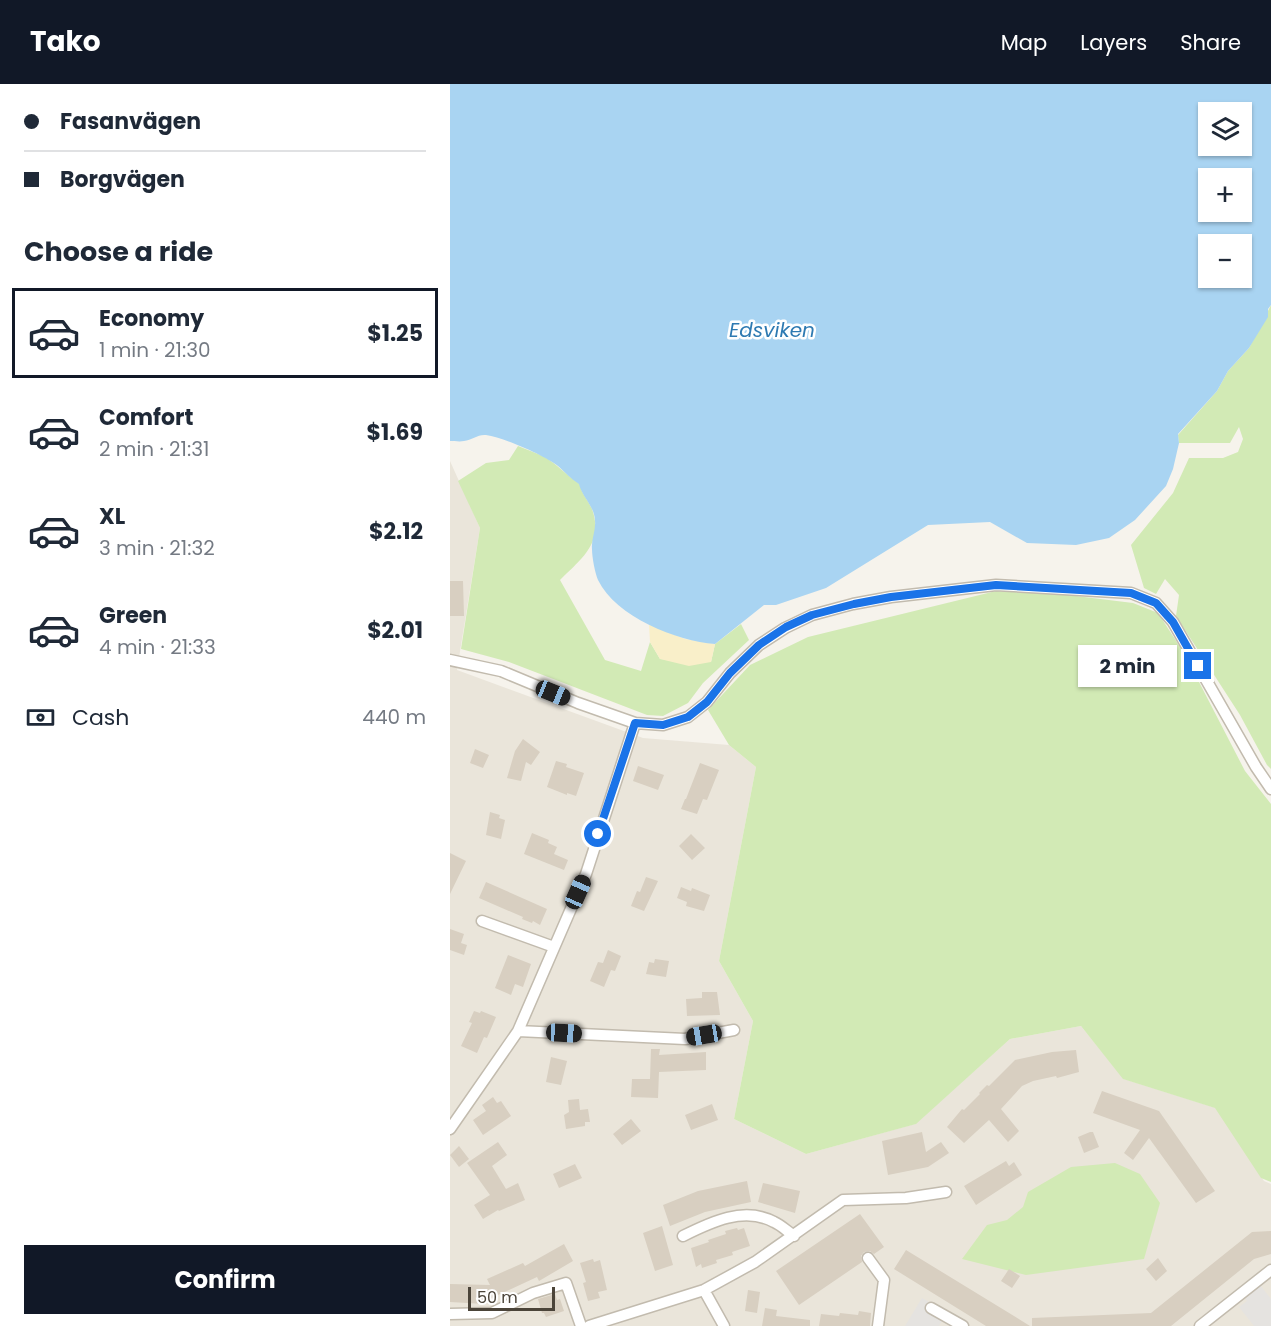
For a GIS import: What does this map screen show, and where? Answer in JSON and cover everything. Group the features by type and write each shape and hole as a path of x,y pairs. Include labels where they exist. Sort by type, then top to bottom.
{"street":[{"path":"450,660 501,671 578,703 635,723 663,725 688,717 707,702 730,673 759,645 786,627 812,615 891,597 996,585 1131,593 1156,603 1173,622 1256,767 1271,789"},
{"path":"450,1129 518,1030 586,874 635,723"},
{"path":"482,921 554,947"},
{"path":"518,1030 685,1039 734,1030"},
{"path":"589,1326 704,1290 754,1262 843,1200 906,1198 946,1192"},
{"path":"683,1236 732,1215 758,1216 774,1221 794,1236"},
{"path":"868,1258 884,1280 878,1326"},
{"path":"1200,1326 1271,1270"},
{"path":"450,1314 492,1313 534,1293 566,1283 581,1326"},
{"path":"704,1290 723,1326"},
{"path":"931,1308 963,1326"}],"shaded area":[{"path":"450,461 480,528 457,670 643,738 729,745 756,767 719,961 753,1021 734,1119 806,1154 915,1124 1010,1039 1081,1026 1124,1079 1216,1108 1264,1181 1271,1184 1271,1326 450,1326"},
{"path":"1260,1285 1271,1299 1271,1326 1254,1326 1239,1307 1247,1301 1245,1298"},
{"path":"922,1298 931,1303 926,1311 942,1321 939,1326 905,1326"}],"green space":[{"path":"1271,305 1271,769 1240,715 1176,616 1179,595 1165,579 1156,594 1144,588 1131,545 1173,493 1189,458 1223,458 1238,452 1243,439 1239,427 1230,443 1179,443 1178,435 1217,391 1228,371 1249,348"},
{"path":"518,446 545,457 580,484 592,509 595,521 593,541 583,557 560,580 605,660 641,671 650,642 660,659 711,662 715,644 741,624 749,640 703,683 688,703 663,716 647,715 509,662 461,649 480,528 458,481 486,463 509,460"},
{"path":"996,591 1068,595 1133,603 1158,613 1184,653 1245,771 1271,804 1271,1182 1261,1178 1215,1108 1123,1079 1081,1026 1010,1039 916,1124 806,1154 734,1119 753,1021 719,961 756,767 729,745 708,710 750,665 808,637"},
{"path":"1115,1163 1140,1174 1160,1203 1144,1259 1026,1275 962,1259 987,1225 1007,1220 1023,1207 1028,1192 1071,1167"}],"sand":[{"path":"649,624 685,639 715,644 711,662 689,666 660,659 650,642"}],"water":[{"name":"Edsviken","path":"450,84 1271,84 1271,305 1268,309 1268,317 1249,348 1228,371 1217,391 1178,434 1179,443 1173,469 1166,486 1135,520 1109,538 1076,545 1027,543 990,522 928,525 826,588 776,605 764,605 715,644 700,642 649,625 633,616 607,593 598,580 593,560 595,524 593,511 579,484 558,466 534,452 494,437 483,435 464,441 450,441"}],"building":[{"path":"450,581 463,581 464,616 450,616"},
{"path":"523,739 540,752 531,765 526,762 521,781 507,778 515,751"},
{"path":"475,749 489,755 483,768 470,763"},
{"path":"556,761 584,773 576,796 547,787"},
{"path":"700,763 719,770 707,800 703,799 697,814 681,809"},
{"path":"638,766 664,775 658,790 633,781"},
{"path":"490,812 500,815 499,818 505,820 501,839 486,835"},
{"path":"532,833 549,840 548,843 557,847 554,854 568,860 564,870 524,854"},
{"path":"691,834 705,848 692,860 679,846"},
{"path":"450,853 466,861 450,894"},
{"path":"646,877 658,881 644,911 631,906"},
{"path":"486,882 547,909 540,925 479,898"},
{"path":"681,887 691,891 692,888 710,895 704,911 686,906 687,902 677,898"},
{"path":"450,929 464,934 461,943 467,945 464,955 450,950"},
{"path":"608,950 621,956 615,971 611,970 604,987 590,981 598,962 603,963"},
{"path":"508,955 531,964 523,987 515,984 511,995 495,988"},
{"path":"655,959 669,961 666,977 646,974 649,962 654,963"},
{"path":"702,992 717,992 720,1015 687,1016 686,999 702,998"},
{"path":"474,1011 480,1013 481,1011 496,1017 487,1038 484,1037 477,1053 461,1046 472,1023 469,1022"},
{"path":"651,1049 660,1049 659,1055 706,1052 706,1070 659,1072 658,1098 631,1097 632,1079 650,1079"},
{"path":"1076,1050 1079,1072 1033,1081 1022,1086 1001,1109 1019,1131 1008,1142 989,1120 964,1143 947,1127 962,1109 964,1110 1015,1060 1052,1052"},
{"path":"551,1057 567,1061 561,1085 546,1082"},
{"path":"1102,1091 1159,1111 1215,1191 1196,1203 1149,1138 1133,1160 1124,1153 1140,1130 1093,1113"},
{"path":"493,1097 497,1103 501,1101 511,1116 483,1135 473,1120 486,1111 482,1105"},
{"path":"579,1099 580,1110 588,1109 590,1122 585,1122 585,1126 566,1129 564,1115 569,1112 568,1100"},
{"path":"712,1104 718,1120 691,1130 685,1115"},
{"path":"631,1119 641,1131 622,1145 613,1134"},
{"path":"922,1132 926,1152 941,1142 949,1153 928,1167 888,1175 882,1141"},
{"path":"1093,1132 1099,1147 1084,1153 1078,1137"},
{"path":"498,1142 507,1155 492,1166 506,1189 518,1183 525,1200 498,1210 483,1219 474,1205 490,1195 467,1163"},
{"path":"459,1146 469,1159 459,1167 450,1155"},
{"path":"1006,1161 1009,1166 1014,1162 1022,1175 976,1205 964,1186"},
{"path":"575,1164 582,1178 559,1188 553,1174"},
{"path":"747,1181 751,1202 705,1212 670,1226 663,1205 698,1191"},
{"path":"763,1183 800,1191 795,1213 758,1202"},
{"path":"860,1214 884,1247 874,1254 870,1251 864,1252 861,1256 862,1262 799,1305 776,1271"},
{"path":"662,1226 673,1265 655,1271 643,1233"},
{"path":"737,1228 738,1230 744,1228 750,1246 732,1252 733,1255 716,1260 717,1263 702,1268 701,1264 696,1267 691,1248 726,1234 725,1231"},
{"path":"1271,1231 1271,1254 1254,1259 1171,1326 1032,1326 1032,1318 1151,1313 1252,1232"},
{"path":"564,1244 573,1261 539,1281 537,1277 485,1301 485,1304 450,1302 450,1284 490,1285 487,1279 523,1263 525,1266"},
{"path":"906,1250 1030,1326 986,1326 894,1269"},
{"path":"1158,1258 1167,1271 1156,1281 1146,1269"},
{"path":"593,1259 594,1262 600,1260 607,1290 598,1292 600,1298 588,1301 583,1283 586,1282 580,1263"},
{"path":"1009,1269 1020,1276 1012,1288 1001,1281"},
{"path":"748,1290 760,1292 757,1313 745,1311"},
{"path":"555,1294 557,1300 560,1299 564,1311 546,1317 542,1313 538,1299"},
{"path":"765,1308 777,1310 776,1316 810,1320 810,1326 762,1326"},
{"path":"859,1311 871,1313 870,1326 819,1326 821,1314 858,1315"}],"route":[{"path":"598,834 635,723 663,725 688,717 707,702 730,673 759,645 786,627 812,615 891,597 996,585 1131,593 1156,603 1173,622 1198,666"}]}
